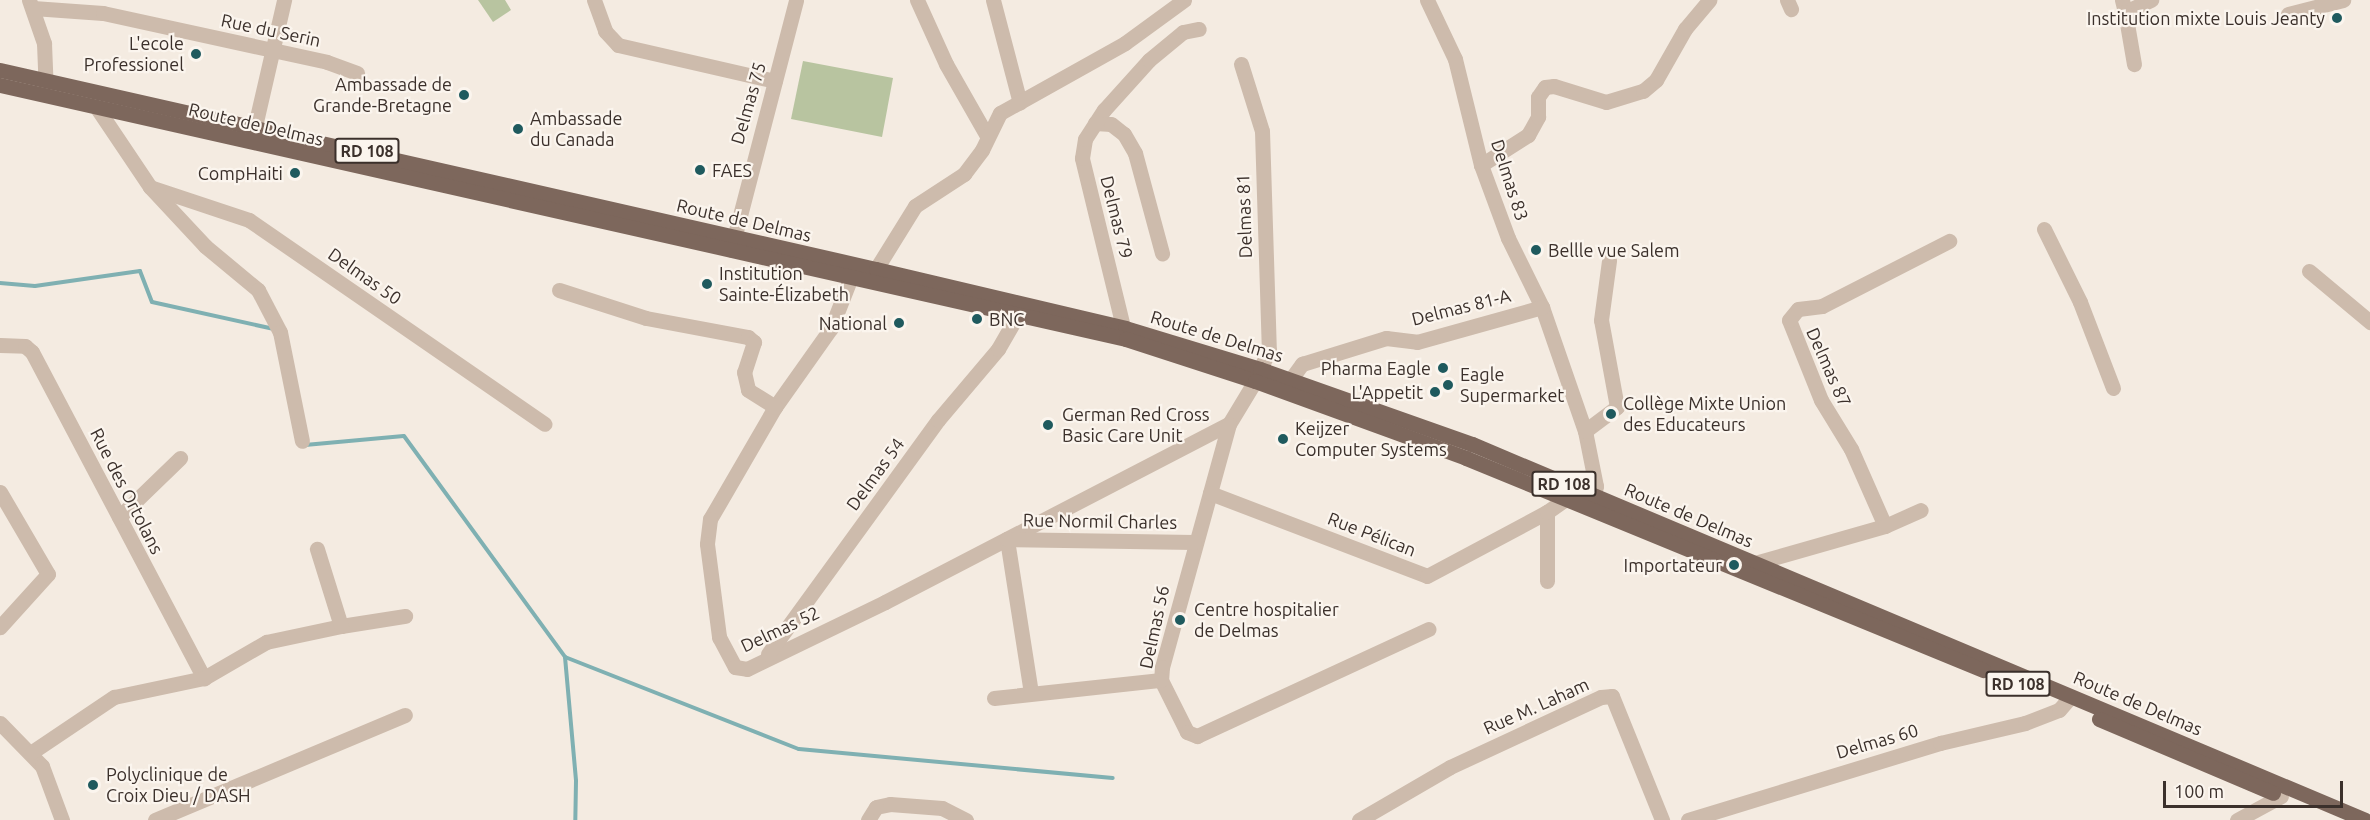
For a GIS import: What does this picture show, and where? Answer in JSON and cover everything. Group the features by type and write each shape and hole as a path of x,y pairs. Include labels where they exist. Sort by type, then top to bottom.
{"main road":[{"name":"Route de Delmas","path":"0,70 255,125 731,245 851,278 875,275 1017,316 1126,334"},
{"name":"Route de Delmas","path":"0,86 875,275 1126,334 1258,375 1567,498 1593,502"},
{"name":"Route de Delmas","path":"1258,375 1292,379 1472,444 1593,502 2068,700 2364,820"},
{"name":"Route de Delmas","path":"2068,700 2339,820"}],"street":[{"path":"252,142 284,0"},
{"path":"594,0 605,31 618,45 775,81"},
{"name":"Delmas 75","path":"731,245 796,0"},
{"path":"917,0 941,55 987,135"},
{"path":"993,0 1020,103"},
{"path":"875,275 915,206 964,174 982,150 987,135 1000,113 1125,43 1185,0"},
{"name":"Delmas 83","path":"1428,0 1455,59 1480,165 1508,237 1542,306 1585,431 1596,486 1593,502"},
{"path":"1480,165 1528,135 1538,117 1538,97 1545,87 1554,86 1606,102 1643,91 1656,80 1685,29 1709,0"},
{"path":"2134,64 2124,6 2151,0"},
{"path":"2288,14 2343,0"},
{"path":"31,4 44,43 46,96"},
{"name":"Rue du Serin","path":"31,4 104,13 357,73"},
{"path":"1162,253 1135,153 1124,134 1100,116 1177,36 1199,29"},
{"name":"Delmas 81","path":"1241,64 1262,131 1269,350 1258,375"},
{"path":"97,108 150,188 205,246 258,290 280,332 302,441"},
{"name":"Delmas 79","path":"1100,116 1085,139 1082,158 1126,334"},
{"name":"Delmas 50","path":"150,188 249,220 545,424"},
{"path":"2044,229 2080,302 2114,388"},
{"name":"Delmas 87","path":"1885,526 1851,449 1821,400 1789,320 1798,309 1822,306 1949,241"},
{"path":"1585,431 1617,407 1601,320 1609,261"},
{"path":"2309,271 2370,322"},
{"name":"Delmas 52","path":"851,278 831,328 775,407 710,519 707,544 725,652 735,667 747,669 766,656 1007,539 1229,424"},
{"path":"559,290 646,318 748,337 754,342 744,372 748,390 775,407"},
{"name":"Delmas 81-A","path":"1292,379 1302,364 1386,338 1417,342 1542,306"},
{"name":"Delmas 54","path":"766,656 938,420 998,349 1017,316"},
{"name":"Rue des Ortolans","path":"0,345 25,346 32,352 204,678"},
{"name":"Delmas 56","path":"1258,375 1229,424 1194,542 1161,680 1187,732 1197,736 1429,629"},
{"path":"119,517 180,458"},
{"path":"0,492 4,508 48,574 0,627"},
{"name":"Rue Pélican","path":"1210,493 1427,576 1547,512 1567,498"},
{"path":"1752,568 1885,526 1921,510"},
{"path":"1547,512 1547,580"},
{"path":"1007,539 1030,693"},
{"name":"Rue Normil Charles","path":"1007,539 1194,542"},
{"path":"317,549 341,626"},
{"path":"32,752 114,697 204,678 266,642 341,626 405,616"},
{"path":"994,698 1161,680"},
{"name":"Rue M. Laham","path":"1359,820 1450,767 1601,697 1612,696 1662,820"},
{"name":"Delmas 60","path":"1688,820 1940,743 2051,715 2068,700"},
{"path":"155,820 405,715"},
{"path":"0,723 32,752 51,784 62,820"},
{"path":"2237,820 2281,796"},
{"path":"868,820 876,807 890,804 942,808 966,820"}],"green space":[{"path":"478,0 505,0 511,10 493,22"},
{"path":"803,61 893,78 882,137 791,119"}],"waterway":[{"path":"0,283 35,286 140,271 152,302 274,329"},
{"path":"305,445 404,436 565,657 576,781 575,820"},
{"path":"565,657 799,749 1113,778"}],"place":[{"name":"Institution mixte Louis Jeanty","path":"2337,18"},
{"name":"L'ecole Professionel","path":"196,54"},
{"name":"Ambassade de Grande-Bretagne","path":"464,95"},
{"name":"Ambassade du Canada","path":"518,129"},
{"name":"FAES","path":"700,170"},
{"name":"CompHaiti","path":"295,173"},
{"name":"Bellle vue Salem","path":"1536,250"},
{"name":"Institution Sainte-Élizabeth","path":"707,284"},
{"name":"BNC","path":"977,319"},
{"name":"National","path":"899,323"},
{"name":"Pharma Eagle","path":"1443,368"},
{"name":"Eagle Supermarket","path":"1448,385"},
{"name":"L'Appetit","path":"1435,392"},
{"name":"Collège Mixte Union des Educateurs","path":"1611,414"},
{"name":"German Red Cross Basic Care Unit","path":"1048,425"},
{"name":"Keijzer Computer Systems","path":"1283,439"},
{"name":"Importateur","path":"1734,565"},
{"name":"Centre hospitalier de Delmas","path":"1180,620"},
{"name":"Polyclinique de Croix Dieu / DASH","path":"93,785"}]}
